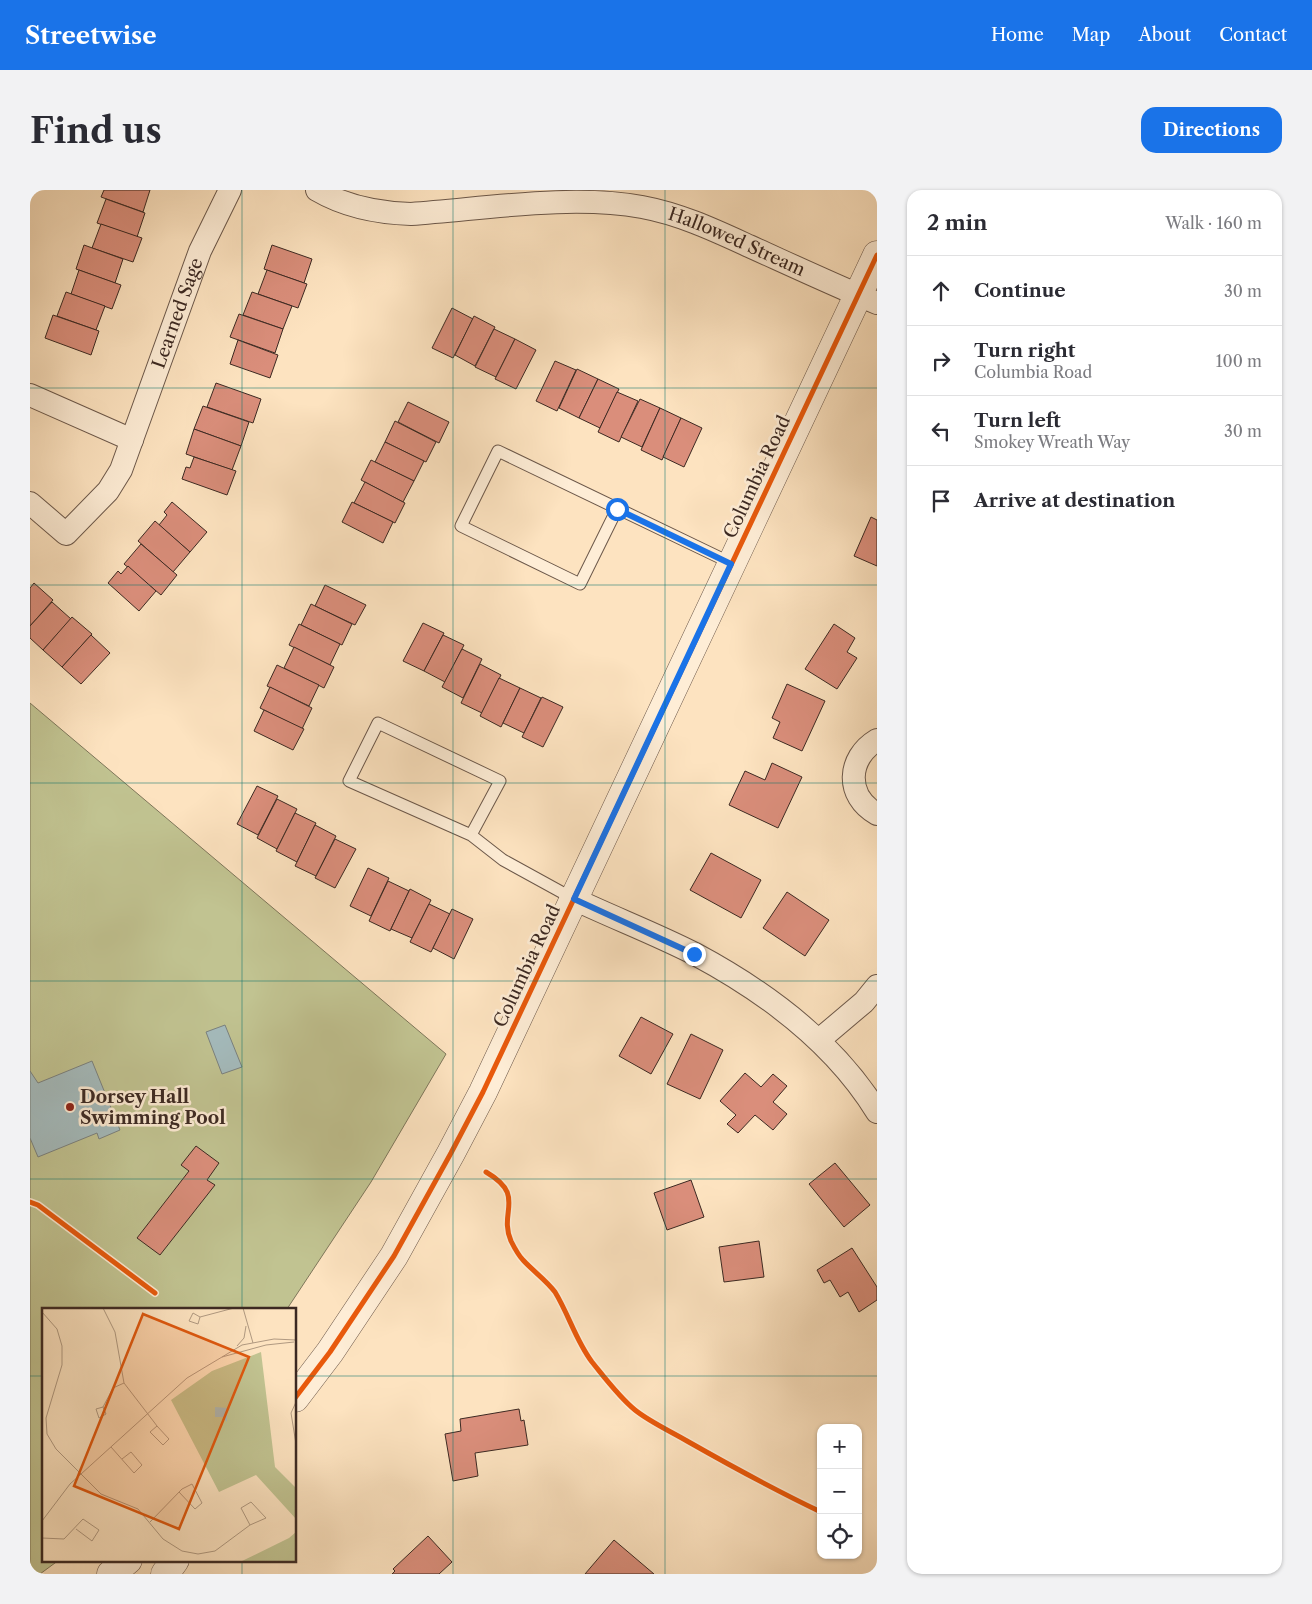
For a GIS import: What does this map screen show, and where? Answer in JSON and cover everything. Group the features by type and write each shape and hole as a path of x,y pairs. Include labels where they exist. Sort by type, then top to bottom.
{"street":[{"name":"Learned Sage","path":"30,504 66,534 108,492 121,470 200,251 230,190"},
{"name":"Hallowed Stream","path":"317,190 344,203 390,213 411,214 556,202 642,207 704,226 867,299"},
{"name":"Columbia Road","path":"296,1397 330,1352 394,1256 483,1092 731,564 867,299 877,255"},
{"path":"30,395 132,440"},
{"path":"877,740 867,746 860,755 855,765 854,777 859,797 867,808 877,814"},
{"path":"574,899 694,954 774,1002 819,1040 848,1072 877,1112"},
{"path":"819,1040 864,1002 877,986"},
{"path":"111,1574 126,1562"},
{"path":"165,1574 174,1562"}],"lane":[{"path":"617,509 580,584 461,526 498,451 731,564"},
{"path":"471,835 500,781 378,723 350,782 471,835 503,860 574,899"}],"green space":[{"path":"30,703 446,1054 371,1182 288,1308 42,1308 42,1562 56,1562 40,1574 30,1574"}],"water":[{"path":"225,1025 242,1067 222,1074 206,1032"},
{"name":"Dorsey Hall Swimming Pool","path":"92,1061 120,1130 99,1139 97,1133 38,1157 30,1138 30,1071 38,1083"}],"building":[{"path":"104,190 150,190 143,212 101,197"},
{"path":"106,199 145,213 137,237 97,223"},
{"path":"101,224 142,238 133,262 92,248"},
{"path":"84,245 123,259 115,283 76,269"},
{"path":"272,245 312,259 304,283 264,269"},
{"path":"79,270 121,285 112,309 71,294"},
{"path":"267,270 307,284 298,308 258,294"},
{"path":"66,292 105,306 96,330 57,316"},
{"path":"252,292 292,306 283,329 243,315"},
{"path":"452,308 473,319 453,358 432,348"},
{"path":"239,314 283,329 275,353 230,337"},
{"path":"53,315 99,331 91,355 45,338"},
{"path":"474,316 495,327 475,366 455,355"},
{"path":"494,329 515,339 496,377 475,367"},
{"path":"515,339 536,350 516,389 495,379"},
{"path":"238,340 278,355 270,378 230,364"},
{"path":"555,361 576,370 557,411 536,401"},
{"path":"577,369 598,379 579,418 559,408"},
{"path":"598,379 619,389 600,428 579,418"},
{"path":"216,383 261,399 253,423 207,407"},
{"path":"617,392 638,401 619,442 598,432"},
{"path":"640,399 660,408 642,447 621,437"},
{"path":"408,402 449,422 439,443 398,422"},
{"path":"203,406 249,422 241,446 194,429"},
{"path":"660,408 681,418 662,460 641,450"},
{"path":"681,418 702,428 684,467 663,457"},
{"path":"395,421 436,442 426,462 385,442"},
{"path":"194,429 241,446 232,470 186,454"},
{"path":"385,442 424,461 414,481 375,462"},
{"path":"194,457 236,471 227,495 182,479 186,467 190,468"},
{"path":"371,460 414,481 403,502 361,480"},
{"path":"365,482 405,503 395,523 354,503"},
{"path":"172,502 207,532 190,552 159,525 167,515 164,512"},
{"path":"352,502 393,522 383,543 342,522"},
{"path":"871,517 877,520 877,566 854,556"},
{"path":"155,521 190,552 173,572 138,541"},
{"path":"141,544 177,575 161,595 124,564"},
{"path":"128,566 156,591 139,611 108,583 118,571 121,574"},
{"path":"34,583 53,600 30,626 30,588"},
{"path":"325,585 366,605 355,625 315,606"},
{"path":"52,602 71,619 43,650 30,638 30,626"},
{"path":"311,604 352,624 342,645 301,625"},
{"path":"72,617 92,634 62,667 43,650"},
{"path":"423,623 444,633 424,671 403,661"},
{"path":"299,624 340,644 330,665 289,645"},
{"path":"834,624 855,638 847,652 857,658 837,689 805,669"},
{"path":"91,635 110,653 81,684 62,667"},
{"path":"443,635 464,645 445,682 424,671"},
{"path":"294,647 334,667 324,688 284,668"},
{"path":"462,649 482,659 463,698 442,687"},
{"path":"480,664 501,675 482,713 461,703"},
{"path":"277,665 319,685 309,706 267,686"},
{"path":"499,678 520,688 501,727 480,716"},
{"path":"787,684 825,701 802,751 773,738 780,722 772,718"},
{"path":"270,687 312,708 302,729 260,708"},
{"path":"520,688 541,698 524,733 503,723"},
{"path":"542,697 563,707 543,747 522,737"},
{"path":"264,710 304,729 293,750 254,731"},
{"path":"772,763 802,777 778,828 729,805 745,771 765,780"},
{"path":"257,786 278,796 258,835 237,824"},
{"path":"277,799 297,809 277,849 257,838"},
{"path":"295,813 316,823 297,862 276,851"},
{"path":"315,825 336,836 316,876 295,866"},
{"path":"335,839 356,849 335,888 315,878"},
{"path":"711,853 761,880 741,918 690,890"},
{"path":"368,868 389,878 371,916 350,906"},
{"path":"388,881 409,891 390,931 369,921"},
{"path":"410,889 431,900 412,938 391,929"},
{"path":"787,892 829,920 805,956 763,928"},
{"path":"429,904 450,914 431,952 410,942"},
{"path":"452,909 473,919 454,959 433,948"},
{"path":"641,1017 673,1034 651,1074 619,1056"},
{"path":"691,1034 723,1050 700,1099 667,1084"},
{"path":"745,1073 761,1087 773,1074 787,1086 773,1102 787,1114 773,1130 755,1115 738,1133 727,1124 736,1115 720,1101"},
{"path":"196,1146 219,1163 207,1180 215,1185 160,1255 137,1238 189,1171 181,1165"},
{"path":"835,1163 870,1205 844,1227 809,1184"},
{"path":"691,1180 704,1217 667,1230 654,1193"},
{"path":"759,1241 764,1277 724,1282 719,1247"},
{"path":"852,1248 877,1287 877,1300 859,1312 848,1292 840,1297 830,1280 824,1283 817,1270"},
{"path":"519,1409 521,1421 524,1420 528,1445 475,1453 478,1476 453,1481 445,1434 461,1431 460,1419"},
{"path":"428,1536 452,1562 439,1574 392,1574 395,1571 393,1569"},
{"path":"614,1540 654,1574 585,1574"}],"cycle path":[{"path":"296,1397 330,1352 394,1256 483,1092 877,255"},
{"path":"486,1172 498,1181 508,1196 508,1230 516,1251 555,1292 586,1354 623,1399 635,1410 654,1422 753,1478 817,1510"},
{"path":"30,1202 38,1205 155,1293"}],"place":[{"name":"Dorsey Hall Swimming Pool","path":"70,1107"}],"route":[{"path":"617,509 731,564 574,899 694,954"}]}
